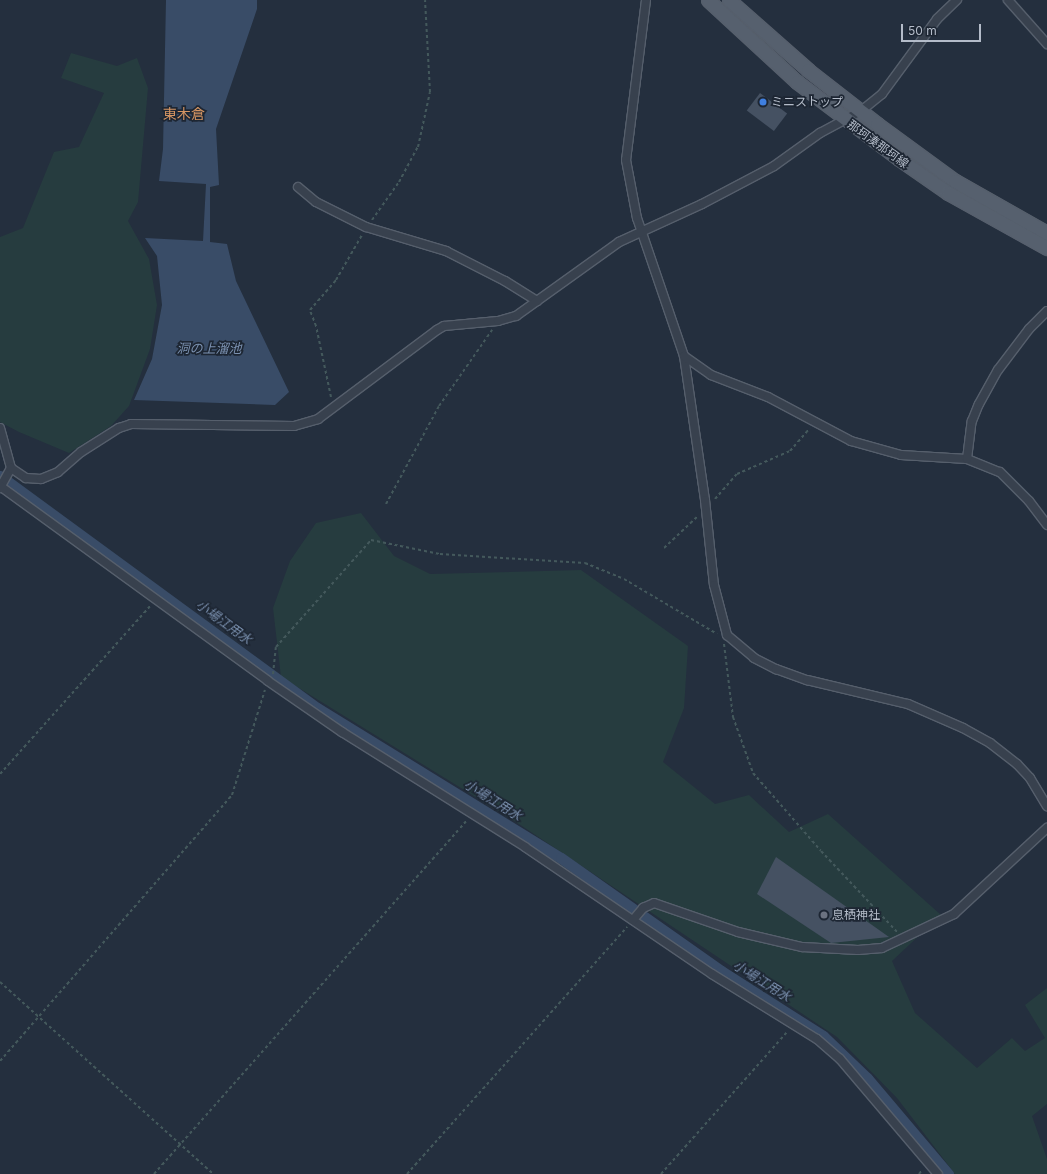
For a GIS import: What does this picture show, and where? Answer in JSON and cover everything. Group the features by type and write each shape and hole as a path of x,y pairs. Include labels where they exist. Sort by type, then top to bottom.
{"main road":[{"name":"那珂湊那珂線","path":"708,0 797,82 845,119 948,193 1047,248"},
{"name":"那珂湊那珂線","path":"729,0 802,65 860,111 955,181 1047,233"}],"street":[{"path":"646,0 626,160 637,218 684,356 706,508 715,592 727,635 739,647 776,669 807,680 908,704 964,728 990,743 1017,764 1030,778 1046,802"},
{"path":"0,428 11,468 26,478 41,479 58,472 81,452 119,428 132,424 294,426 311,422 334,408 444,326 498,321 516,316 595,258 642,230 702,204 774,166 845,119 860,111 882,94 937,19 957,0"},
{"path":"1008,0 1047,44"},
{"path":"298,187 316,202 366,228 446,251 505,281 537,301"},
{"path":"967,459 972,421 979,404 998,370 1029,329 1047,311"},
{"path":"684,356 711,375 768,397 851,441 901,455 967,459 1000,472 1029,501 1047,525"},
{"path":"11,468 2,484 268,682 342,732 635,918 712,974 794,1024 840,1060 938,1174"},
{"path":"635,918 643,908 654,903 738,932 802,947 858,950 882,948 954,914 1047,828"}],"path":[{"path":"334,408 316,326 310,310 336,280 366,228 399,182 418,147 430,92 424,0"},
{"path":"386,504 439,406 498,321"},
{"path":"664,548 706,508 737,474 790,451 815,423"},
{"path":"275,672 276,647 371,540 440,554 585,563 624,578 723,637 732,717 753,773 821,851 903,939"},
{"path":"0,774 156,599"},
{"path":"0,1061 232,795 268,682"},
{"path":"154,1174 472,814"},
{"path":"408,1174 635,918"},
{"path":"0,982 213,1174"},
{"path":"661,1174 794,1024"}],"green space":[{"path":"71,53 117,66 137,58 148,88 138,202 128,221 149,259 157,305 150,349 129,406 111,426 69,453 19,432 0,422 0,237 23,228 54,152 79,147 104,93 61,78"},
{"path":"361,513 394,556 430,574 581,570 688,646 684,708 663,762 715,804 749,795 789,832 828,814 941,915 892,961 915,1013 977,1068 1012,1038 1025,1051 1045,1038 1025,1005 1047,988 1047,1104 1032,1116 1047,1159 1047,1174 955,1174 897,1098 837,1037 513,820 281,677 273,608 290,561 316,523"}],"water":[{"name":"洞の上溜池","path":"166,0 257,0 257,9 216,129 219,185 210,187 210,242 227,244 236,281 289,392 275,405 134,400 152,359 162,305 157,256 145,238 203,241 206,184 159,181 163,149"}],"building":[{"name":"ミニストップ","path":"760,93 787,113 774,131 747,111"},
{"name":"息栖神社","path":"776,857 889,937 831,943 757,894"}],"waterway":[{"name":"小場江用水","path":"0,476 317,708 561,858 721,971 823,1036 867,1078 948,1174"}],"place":[{"name":"ミニストップ","path":"763,102"},
{"name":"息栖神社","path":"824,915"}],"district":[{"name":"東木倉","path":"184,114"}]}
